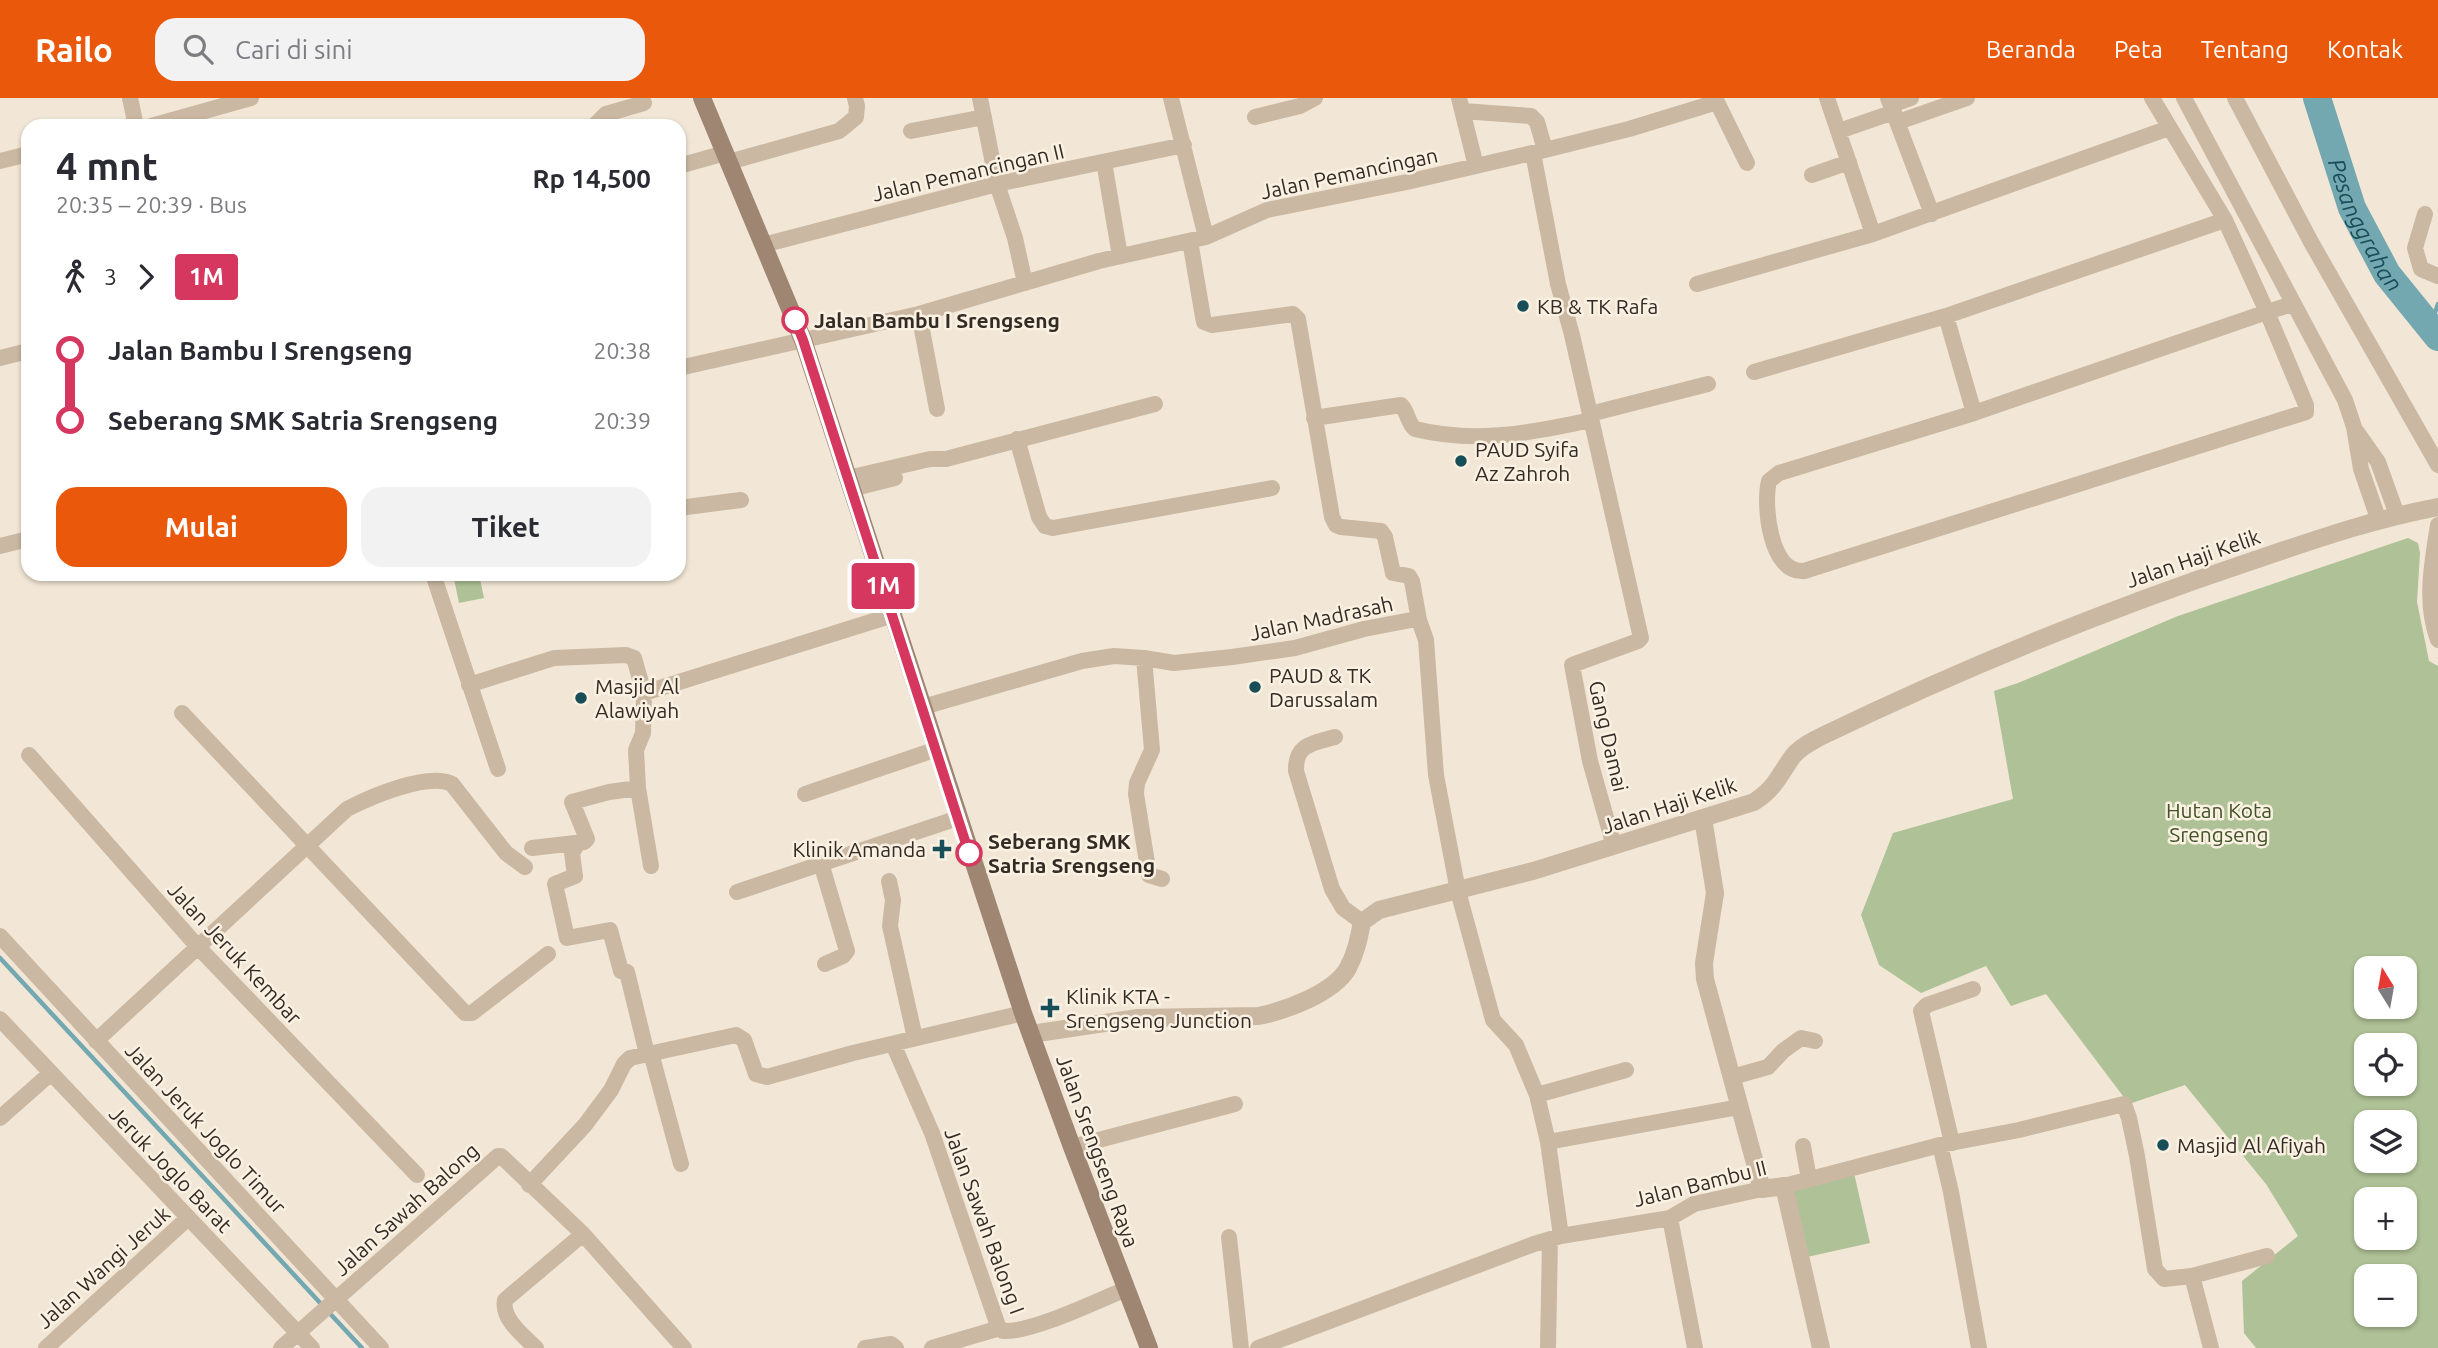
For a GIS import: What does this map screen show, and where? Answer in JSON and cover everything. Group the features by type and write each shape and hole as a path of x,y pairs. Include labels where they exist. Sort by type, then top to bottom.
{"main road":[{"name":"Jalan Srengseng Raya","path":"702,98 803,340 1023,1013 1149,1348"}],"street":[{"path":"130,98 134,119"},
{"path":"175,119 251,98"},
{"path":"686,165 727,158 839,131 856,117 855,98"},
{"path":"980,98 998,184 1015,238 1024,283"},
{"path":"1171,98 1184,145 1198,239 1203,317 1208,324 1296,315 1332,517 1336,525 1347,529 1381,531 1385,537 1393,573 1409,576 1412,581 1419,621"},
{"path":"1255,117 1300,106 1315,98"},
{"path":"1827,98 1873,234"},
{"path":"1839,131 1893,109 1911,98"},
{"path":"2152,98 2225,220 2267,312 2306,412 1804,571 1796,571 1784,563 1775,547 1766,512 1768,488 1773,476 1973,413 2267,312 2292,303"},
{"path":"2184,98 2345,400 2354,427 2361,470 2379,521"},
{"path":"2235,98 2311,242 2438,465"},
{"name":"Jalan Pemancingan","path":"686,366 919,314 1120,256 1198,239 1267,210 1476,166 1629,129 1716,100 1747,163"},
{"path":"1893,109 1958,100"},
{"path":"601,119 606,114 645,103"},
{"path":"1476,166 1461,105 1531,116 1537,122 1558,284 1590,417"},
{"path":"1893,109 1932,214"},
{"path":"911,131 984,117"},
{"path":"1697,284 1873,234 2169,128"},
{"name":"Jalan Pemancingan II","path":"763,245 998,184 1184,145"},
{"path":"0,161 21,156"},
{"path":"1104,162 1120,256"},
{"path":"1812,175 1849,162"},
{"path":"2424,214 2415,248 2421,269 2438,276"},
{"path":"1754,372 1946,316 2225,220"},
{"path":"919,314 937,409"},
{"path":"1946,316 1973,413"},
{"path":"0,358 21,353"},
{"path":"1314,418 1401,405 1410,425 1415,429 1483,438 1546,429 1708,384"},
{"path":"850,483 933,468 946,459 1155,404"},
{"name":"Gang Damai","path":"1590,417 1640,639 1572,666 1590,761 1614,846"},
{"path":"2354,427 2378,462 2397,516"},
{"path":"1017,439 1039,517 1045,526 1053,528 1272,488"},
{"path":"686,507 741,500"},
{"name":"Jalan Haji Kelik","path":"1362,922 1379,910 1458,891 1754,802 1774,787 1794,755 1820,737 1967,668 2173,587 2379,521 2438,508"},
{"path":"2438,525 2431,587 2431,620 2438,640"},
{"path":"1,544 21,540"},
{"path":"435,581 498,769"},
{"path":"644,693 893,615"},
{"name":"Jalan Madrasah","path":"923,707 1082,661 1114,656 1144,657 1174,663 1231,657 1295,648 1364,629 1411,620 1419,621 1426,640 1436,775 1458,891 1493,1020 1516,1045 1537,1096 1548,1142 1555,1238 1548,1348"},
{"path":"469,685 554,658 626,655 634,659 644,693 643,733 636,750 638,788 651,866"},
{"path":"1144,657 1152,750 1137,783 1136,794 1149,875 1162,879"},
{"path":"182,713 465,1013 472,1013 548,954"},
{"path":"1031,1034 1138,1018 1258,1016 1277,1013 1333,985 1347,971 1356,951 1362,922 1343,908 1332,889 1296,771 1296,760 1299,751 1335,737"},
{"path":"805,794 937,749"},
{"name":"Jalan Jeruk Kembar","path":"29,755 198,947 417,1175"},
{"path":"96,1041 347,809 386,793 435,779 452,784 506,853 525,867"},
{"path":"532,848 584,842 587,839 572,802 638,788"},
{"path":"737,892 958,818"},
{"path":"1703,818 1715,893 1704,972 1762,1189"},
{"path":"578,843 572,853 575,876 555,884 567,938 610,930 621,971 627,972 681,1164"},
{"path":"821,863 847,951 843,956 825,964"},
{"path":"888,881 893,900 890,926 915,1038"},
{"name":"Jalan Jeruk Joglo Timur","path":"0,936 332,1304 381,1348"},
{"path":"1973,989 1927,1005 1921,1011 1979,1348"},
{"path":"684,1348 583,1234 529,1185 585,1125 630,1058 736,1035 744,1040 756,1074 767,1077 1023,1013"},
{"name":"Jeruk Joglo Barat","path":"0,1019 188,1218 302,1329 312,1348"},
{"path":"1732,1077 1768,1067 1783,1051 1801,1038 1815,1041"},
{"name":"Jalan Sawah Balong I","path":"893,1044 932,1133 994,1321 1000,1328 1003,1331 1017,1330 1126,1289"},
{"path":"1537,1096 1626,1070"},
{"path":"0,1118 51,1073"},
{"path":"1072,1147 1235,1104"},
{"name":"Jalan Bambu II","path":"1258,1348 1555,1238 1670,1218 1694,1204 1784,1186 1946,1144 2020,1130 2122,1104 2125,1105 2129,1118 2137,1156 2157,1273 2164,1279 2192,1276"},
{"path":"1548,1142 1739,1107"},
{"path":"1803,1146 1809,1179"},
{"name":"Jalan Sawah Balong","path":"281,1348 494,1157 501,1156 529,1185"},
{"path":"1784,1186 1821,1348"},
{"name":"Jalan Wangi Jeruk","path":"46,1348 188,1218"},
{"path":"1670,1218 1695,1348"},
{"path":"536,1348 510,1320 503,1307 505,1300 583,1234"},
{"path":"1229,1237 1241,1348"},
{"path":"2211,1348 2192,1276 2267,1256"},
{"path":"932,1348 1000,1328"},
{"path":"865,1348 891,1344 896,1348"}],"green space":[{"name":"Hutan Kota Srengseng","path":"2408,538 2418,543 2420,553 2417,602 2429,661 2438,666 2438,1348 2256,1348 2244,1333 2242,1281 2298,1236 2266,1184 2185,1085 2129,1104 2046,994 2011,1006 1986,966 1921,993 1879,965 1861,915 1893,833 2013,799 1994,691 2178,616"},
{"path":"454,581 480,581 484,598 459,603"},
{"path":"1854,1173 1870,1243 1807,1257 1792,1187"}],"waterway":[{"name":"Pesanggrahan","path":"2317,98 2352,208 2387,274 2438,337"},
{"path":"2430,327 2438,304"},
{"path":"0,958 362,1348"}],"bus line":[{"name":"1M","path":"795,320 969,853"}],"place":[{"name":"KB & TK Rafa","path":"1523,306"},
{"name":"Jalan Bambu I Srengseng","path":"795,320"},
{"name":"PAUD Syifa Az Zahroh","path":"1461,461"},
{"name":"PAUD & TK Darussalam","path":"1255,687"},
{"name":"Masjid Al Alawiyah","path":"581,698"},
{"name":"Klinik Amanda","path":"942,849"},
{"name":"Seberang SMK Satria Srengseng","path":"969,853"},
{"name":"Klinik KTA - Srengseng Junction","path":"1050,1008"},
{"name":"Masjid Al Afiyah","path":"2163,1145"}]}
